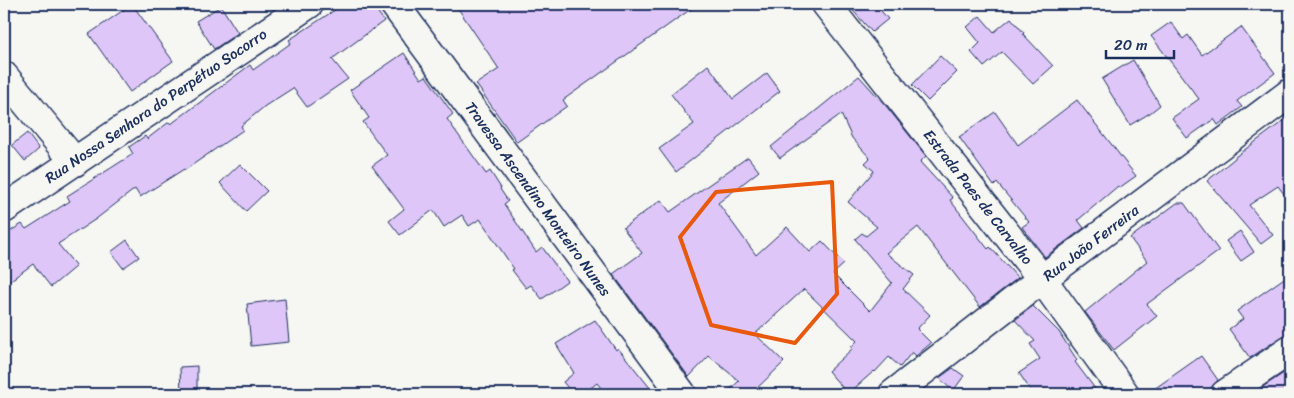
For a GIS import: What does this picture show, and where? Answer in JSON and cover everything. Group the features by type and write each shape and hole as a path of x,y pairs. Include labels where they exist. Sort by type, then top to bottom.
{"street":[{"name":"Rua Nossa Senhora do Perpétuo Socorro","path":"4,209 308,4"},
{"name":"Travessa Ascendino Monteiro Nunes","path":"394,4 682,394"},
{"name":"Estrada Paes de Carvalho","path":"826,4 1042,279 1125,394"},
{"path":"4,76 75,162"},
{"name":"Rua João Ferreira","path":"893,394 1042,279 1290,93"},
{"path":"1225,394 1290,350"}],"highlighted area":[{"path":"832,182 837,294 795,343 711,325 680,237 716,192"}],"building":[{"path":"132,4 173,61 130,92 89,34"},
{"path":"344,4 372,4 384,21 332,59 348,79 307,107 293,88 265,106 241,126 243,130 185,170 140,197 135,189 96,219 58,244 76,266 51,287 33,264 4,285 4,235 22,224 26,229 70,201 67,196 133,154 129,147 145,136 147,139 169,122 171,124 250,65 253,70 291,43 289,40"},
{"path":"455,4 698,4 563,100 567,106 517,142 476,84 499,69"},
{"path":"847,4 875,4 888,19 872,32"},
{"path":"221,6 238,33 214,49 196,21"},
{"path":"980,16 994,32 1011,18 1023,34 1053,66 1033,84 1002,52 984,67 971,52 980,43 967,27"},
{"path":"1171,22 1183,39 1188,35 1202,55 1241,27 1275,73 1237,101 1242,107 1218,125 1214,119 1187,138 1172,118 1199,99 1151,36"},
{"path":"404,53 421,79 426,76 453,114 447,119 486,174 490,171 508,201 504,204 536,252 542,247 567,281 542,299 531,285 526,288 512,270 514,269 480,219 469,226 462,215 444,227 433,210 400,235 389,221 404,209 372,166 387,155 363,122 369,118 350,90"},
{"path":"940,56 957,72 928,101 912,85"},
{"path":"1133,60 1160,105 1130,125 1102,79"},
{"path":"708,65 733,99 767,73 780,91 676,172 659,149 694,124 671,94"},
{"path":"859,76 926,156 920,162 953,198 950,200 988,249 990,247 1018,278 980,307 918,227 886,253 914,275 903,289 930,315 917,329 931,343 916,356 912,352 900,367 889,357 875,372 848,394 828,371 853,348 851,347 857,341 804,289 755,334 784,362 751,394 725,394 739,381 709,356 689,377 613,274 642,253 623,228 661,200 670,212 748,157 759,171 718,203 756,255 787,227 810,252 822,241 844,264 833,274 870,311 892,283 855,239 862,233 866,236 877,227 848,202 874,171 865,163 870,158 852,138 841,114 780,158 771,147"},
{"path":"1077,100 1136,176 1119,188 1118,186 1078,220 1084,228 1045,257 1022,227 1029,222 997,183 994,186 959,137 995,112 1018,145"},
{"path":"1290,116 1290,202 1278,186 1249,205 1273,235 1261,244 1207,181 1235,157"},
{"path":"27,133 39,149 25,161 12,145"},
{"path":"240,164 267,191 246,211 220,183"},
{"path":"1177,203 1184,203 1219,251 1147,304 1157,316 1114,350 1085,312 1147,261 1130,238"},
{"path":"1240,231 1254,252 1241,261 1226,241"},
{"path":"127,240 139,257 123,268 111,252"},
{"path":"1290,274 1290,335 1281,337 1250,358 1229,329 1243,319 1237,311"},
{"path":"285,299 289,342 251,346 247,304"},
{"path":"1033,306 1059,332 1077,360 1075,362 1099,394 1033,394 1019,373 1040,359 1030,344 1035,341 1015,320"},
{"path":"595,320 616,350 618,348 655,394 606,394 597,383 583,394 573,394 563,382 574,373 556,344"},
{"path":"1201,356 1218,380 1211,389 1203,394 1147,394"},
{"path":"197,366 197,394 181,394 180,367"},
{"path":"953,368 964,376 953,391 939,378"},
{"path":"1290,369 1290,394 1252,394"}]}
